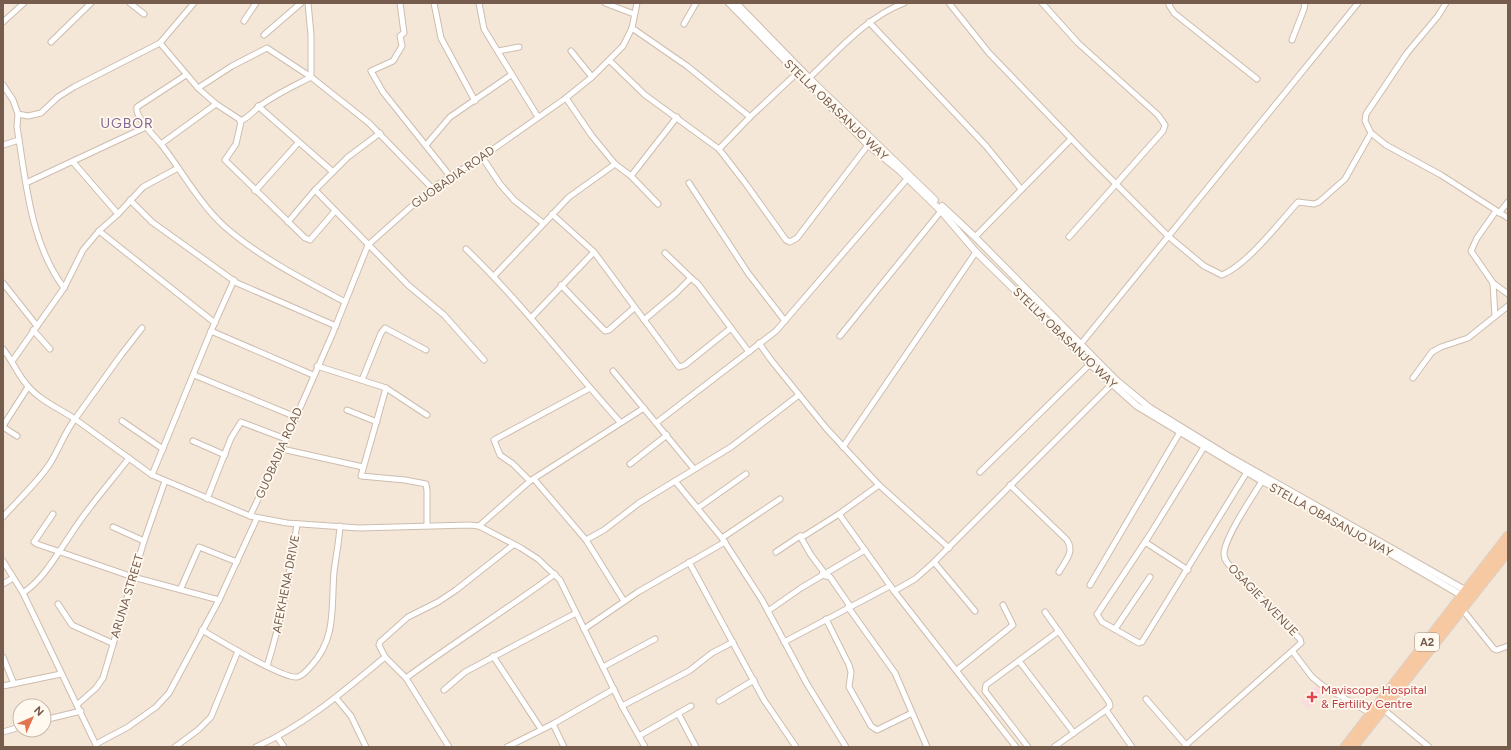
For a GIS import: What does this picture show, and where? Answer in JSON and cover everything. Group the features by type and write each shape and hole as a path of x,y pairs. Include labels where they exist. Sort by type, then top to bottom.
{"highway":[{"name":"A2","path":"1345,747 1370,713 1424,647 1463,593 1508,536"},
{"name":"A2","path":"1353,747 1508,551"}],"street":[{"path":"3,22 24,3"},
{"path":"51,42 91,3"},
{"path":"130,3 144,14"},
{"path":"18,114 28,116 41,112 58,97 80,84 160,43 194,3"},
{"path":"244,21 256,3"},
{"path":"264,35 301,3"},
{"path":"308,3 311,34 311,77"},
{"path":"400,3 404,33 400,36 402,46 393,60 371,71 383,92 427,144 450,176"},
{"path":"434,3 441,38 475,101"},
{"path":"479,3 484,29 538,117"},
{"path":"605,3 634,14"},
{"name":"GUOBADIA ROAD","path":"250,516 282,449 317,366 336,326 368,245 432,188 482,157 566,98 610,61 623,46 632,28 637,3"},
{"path":"684,24 696,3"},
{"name":"STELLA OBASANJO WAY","path":"729,3 797,73 807,80 868,145 898,167 907,179 941,211 976,252 1090,364 1114,382 1138,406 1262,481 1297,499 1463,593"},
{"path":"736,3 807,80 898,167 975,237 1114,382 1150,408 1228,456 1463,593"},
{"path":"807,80 869,22 889,9 904,3"},
{"path":"948,3 989,53 1071,139 1116,182 1168,236 1210,270 1222,275 1230,272 1254,250 1298,202 1314,204 1319,202 1346,179 1371,133"},
{"path":"1042,3 1084,48 1162,119 1165,125 1163,132 1116,182 1069,237"},
{"path":"1170,3 1169,5 1174,13 1256,79"},
{"path":"1292,40 1305,3"},
{"path":"1080,345 1358,3"},
{"path":"1446,3 1438,16 1407,52 1366,114 1365,121 1371,133 1386,145 1441,176 1508,218"},
{"path":"869,22 986,146 1021,189"},
{"path":"632,28 687,66 750,117"},
{"path":"160,43 198,88 216,104 240,121"},
{"path":"498,51 519,47"},
{"path":"198,88 232,66 267,48 311,77 380,133 432,188"},
{"path":"571,51 592,77"},
{"path":"610,61 645,95 719,149 786,240 790,242 797,238 868,145"},
{"path":"719,149 750,117 797,73"},
{"path":"186,75 137,107 137,113 146,126 161,144 189,184 224,225 301,278 345,302"},
{"path":"427,144 450,117 511,75"},
{"path":"240,121 245,119 258,106 311,77"},
{"path":"3,85 13,100 18,114 17,127 35,229 43,253 53,273 64,288"},
{"path":"566,98 592,136 615,164 631,176 658,204"},
{"path":"161,144 216,104"},
{"path":"258,106 298,143 333,172"},
{"path":"631,176 677,117"},
{"path":"240,121 236,144 225,160 255,191 305,238 309,240 335,211"},
{"path":"26,183 146,126"},
{"path":"288,222 315,190 348,157 380,133"},
{"path":"975,237 1071,139"},
{"path":"3,145 19,140"},
{"path":"255,191 298,143"},
{"path":"482,157 500,184 514,200 543,223"},
{"path":"73,162 118,214"},
{"path":"494,276 543,223 569,198 615,164"},
{"path":"12,360 64,288 83,250 99,231 118,214 143,187 178,168"},
{"path":"656,423 776,331 907,179"},
{"path":"689,183 748,273 785,321"},
{"path":"315,190 408,285 444,315 484,360"},
{"path":"130,200 152,222 177,242 234,280 236,283 336,326"},
{"path":"1508,202 1477,238 1471,252 1493,283 1508,294"},
{"path":"840,336 941,211"},
{"path":"552,214 594,252 679,367 685,365 731,328"},
{"path":"99,231 215,323"},
{"path":"466,249 494,276 620,422"},
{"path":"531,318 594,252"},
{"path":"843,447 976,252"},
{"path":"665,253 698,284 749,352"},
{"path":"644,320 691,278"},
{"path":"152,475 164,449 211,331 234,280"},
{"path":"3,282 50,349"},
{"path":"1493,283 1495,316"},
{"path":"561,285 605,331 634,308"},
{"path":"1414,378 1432,352 1468,338 1508,306"},
{"path":"3,517 43,472 54,457 65,434 75,419 142,328"},
{"path":"362,380 380,333 384,328 426,350"},
{"path":"211,331 313,376"},
{"path":"759,343 799,395 843,447 879,485 949,548"},
{"path":"3,349 12,360 16,371 28,387 152,475 250,516 297,524 340,526 390,528 427,525 479,526 538,559 560,580 622,706 645,747"},
{"path":"980,472 1090,364"},
{"path":"317,366 386,388 428,415"},
{"path":"613,371 694,469"},
{"path":"194,375 296,417"},
{"path":"894,591 915,579 949,548 1114,382"},
{"path":"17,436 3,427 28,387"},
{"path":"386,388 377,422 362,467 361,476 405,480 426,484 427,525"},
{"path":"590,388 494,440 500,455 532,480 586,540 624,602"},
{"path":"586,540 604,530 639,503 731,447 799,395"},
{"path":"479,526 532,480 620,422 644,408"},
{"path":"347,410 377,422"},
{"path":"122,421 164,449"},
{"path":"207,499 231,438 241,422 286,439"},
{"path":"1090,585 1180,432"},
{"path":"630,464 667,435"},
{"path":"192,441 225,455"},
{"path":"1204,446 1145,542 1097,614 1098,619 1102,622 1138,643 1141,643 1188,570 1247,472"},
{"path":"282,449 362,467"},
{"path":"23,593 34,586 60,552 71,533 129,458"},
{"path":"698,508 746,474"},
{"name":"ARUNA STREET","path":"78,704 96,688 103,678 112,643 144,541 165,481"},
{"path":"675,481 723,540 768,611 807,684 846,747"},
{"name":"OSAGIE AVENUE","path":"1262,481 1229,538 1224,553 1224,558 1300,639 1301,643 1293,652"},
{"path":"776,552 800,536 839,514 879,485"},
{"path":"1010,485 1067,540 1071,546 1071,551 1059,572"},
{"path":"584,629 723,540 780,499"},
{"path":"53,514 34,542 133,577 181,588 219,600"},
{"path":"839,514 890,586 1016,747"},
{"path":"3,561 23,593 97,746 128,727 156,707 169,693 219,600 257,518"},
{"name":"AFEKHENA DRIVE","path":"267,666 278,630 288,588 297,524"},
{"path":"202,630 267,666 292,676 302,675 315,661 326,644 332,627 335,570 339,551 340,526"},
{"path":"113,528 144,541"},
{"path":"800,536 811,555 823,571 822,575"},
{"path":"1145,542 1188,570"},
{"path":"449,747 406,678 385,656 378,645 408,617 438,602 456,590 514,545"},
{"path":"181,588 199,547 237,562"},
{"path":"768,611 822,575 865,550"},
{"path":"689,562 764,700 795,746"},
{"path":"934,562 975,611"},
{"path":"406,678 458,640 520,600 555,574"},
{"path":"822,575 830,577 895,673 927,747"},
{"path":"1115,629 1150,577"},
{"path":"3,584 13,578"},
{"path":"784,642 849,606 890,586"},
{"path":"58,604 72,624 112,643"},
{"path":"957,670 1013,625 1003,605"},
{"path":"1462,609 1494,649 1502,649 1508,646"},
{"path":"1045,612 1109,702 1110,706 1054,747"},
{"path":"444,690 465,672 493,656 576,614"},
{"path":"826,619 849,665 851,672 849,687 871,726 877,730 912,713"},
{"path":"1028,747 985,691 986,685 1059,631"},
{"path":"603,668 654,639"},
{"path":"622,706 689,671 712,653 733,642"},
{"path":"175,747 198,730 211,717 238,651"},
{"path":"1146,699 1186,745 1261,677 1293,652 1312,677 1323,686 1370,713"},
{"path":"256,747 278,738 299,725 336,698 385,656"},
{"path":"493,656 541,729"},
{"path":"3,657 14,684"},
{"path":"1019,661 1074,732"},
{"path":"3,686 61,674"},
{"path":"720,700 754,680"},
{"path":"509,746 553,724 614,689"},
{"path":"336,698 351,716 366,747"},
{"path":"639,736 691,706"},
{"path":"1383,709 1429,747"},
{"path":"1106,710 1132,747"},
{"path":"52,718 81,711"},
{"path":"678,713 696,747"},
{"path":"553,724 564,747"},
{"path":"278,738 284,747"}],"shaded area":[{"path":"3,3 1508,3 1508,747 3,747"},
{"name":"Maviscope Hospital & Fertility Centre","path":"1316,685 1324,692 1309,709 1301,702"}],"place":[{"name":"Maviscope Hospital & Fertility Centre","path":"1312,697"}],"district":[{"name":"UGBOR","path":"127,123"}]}
